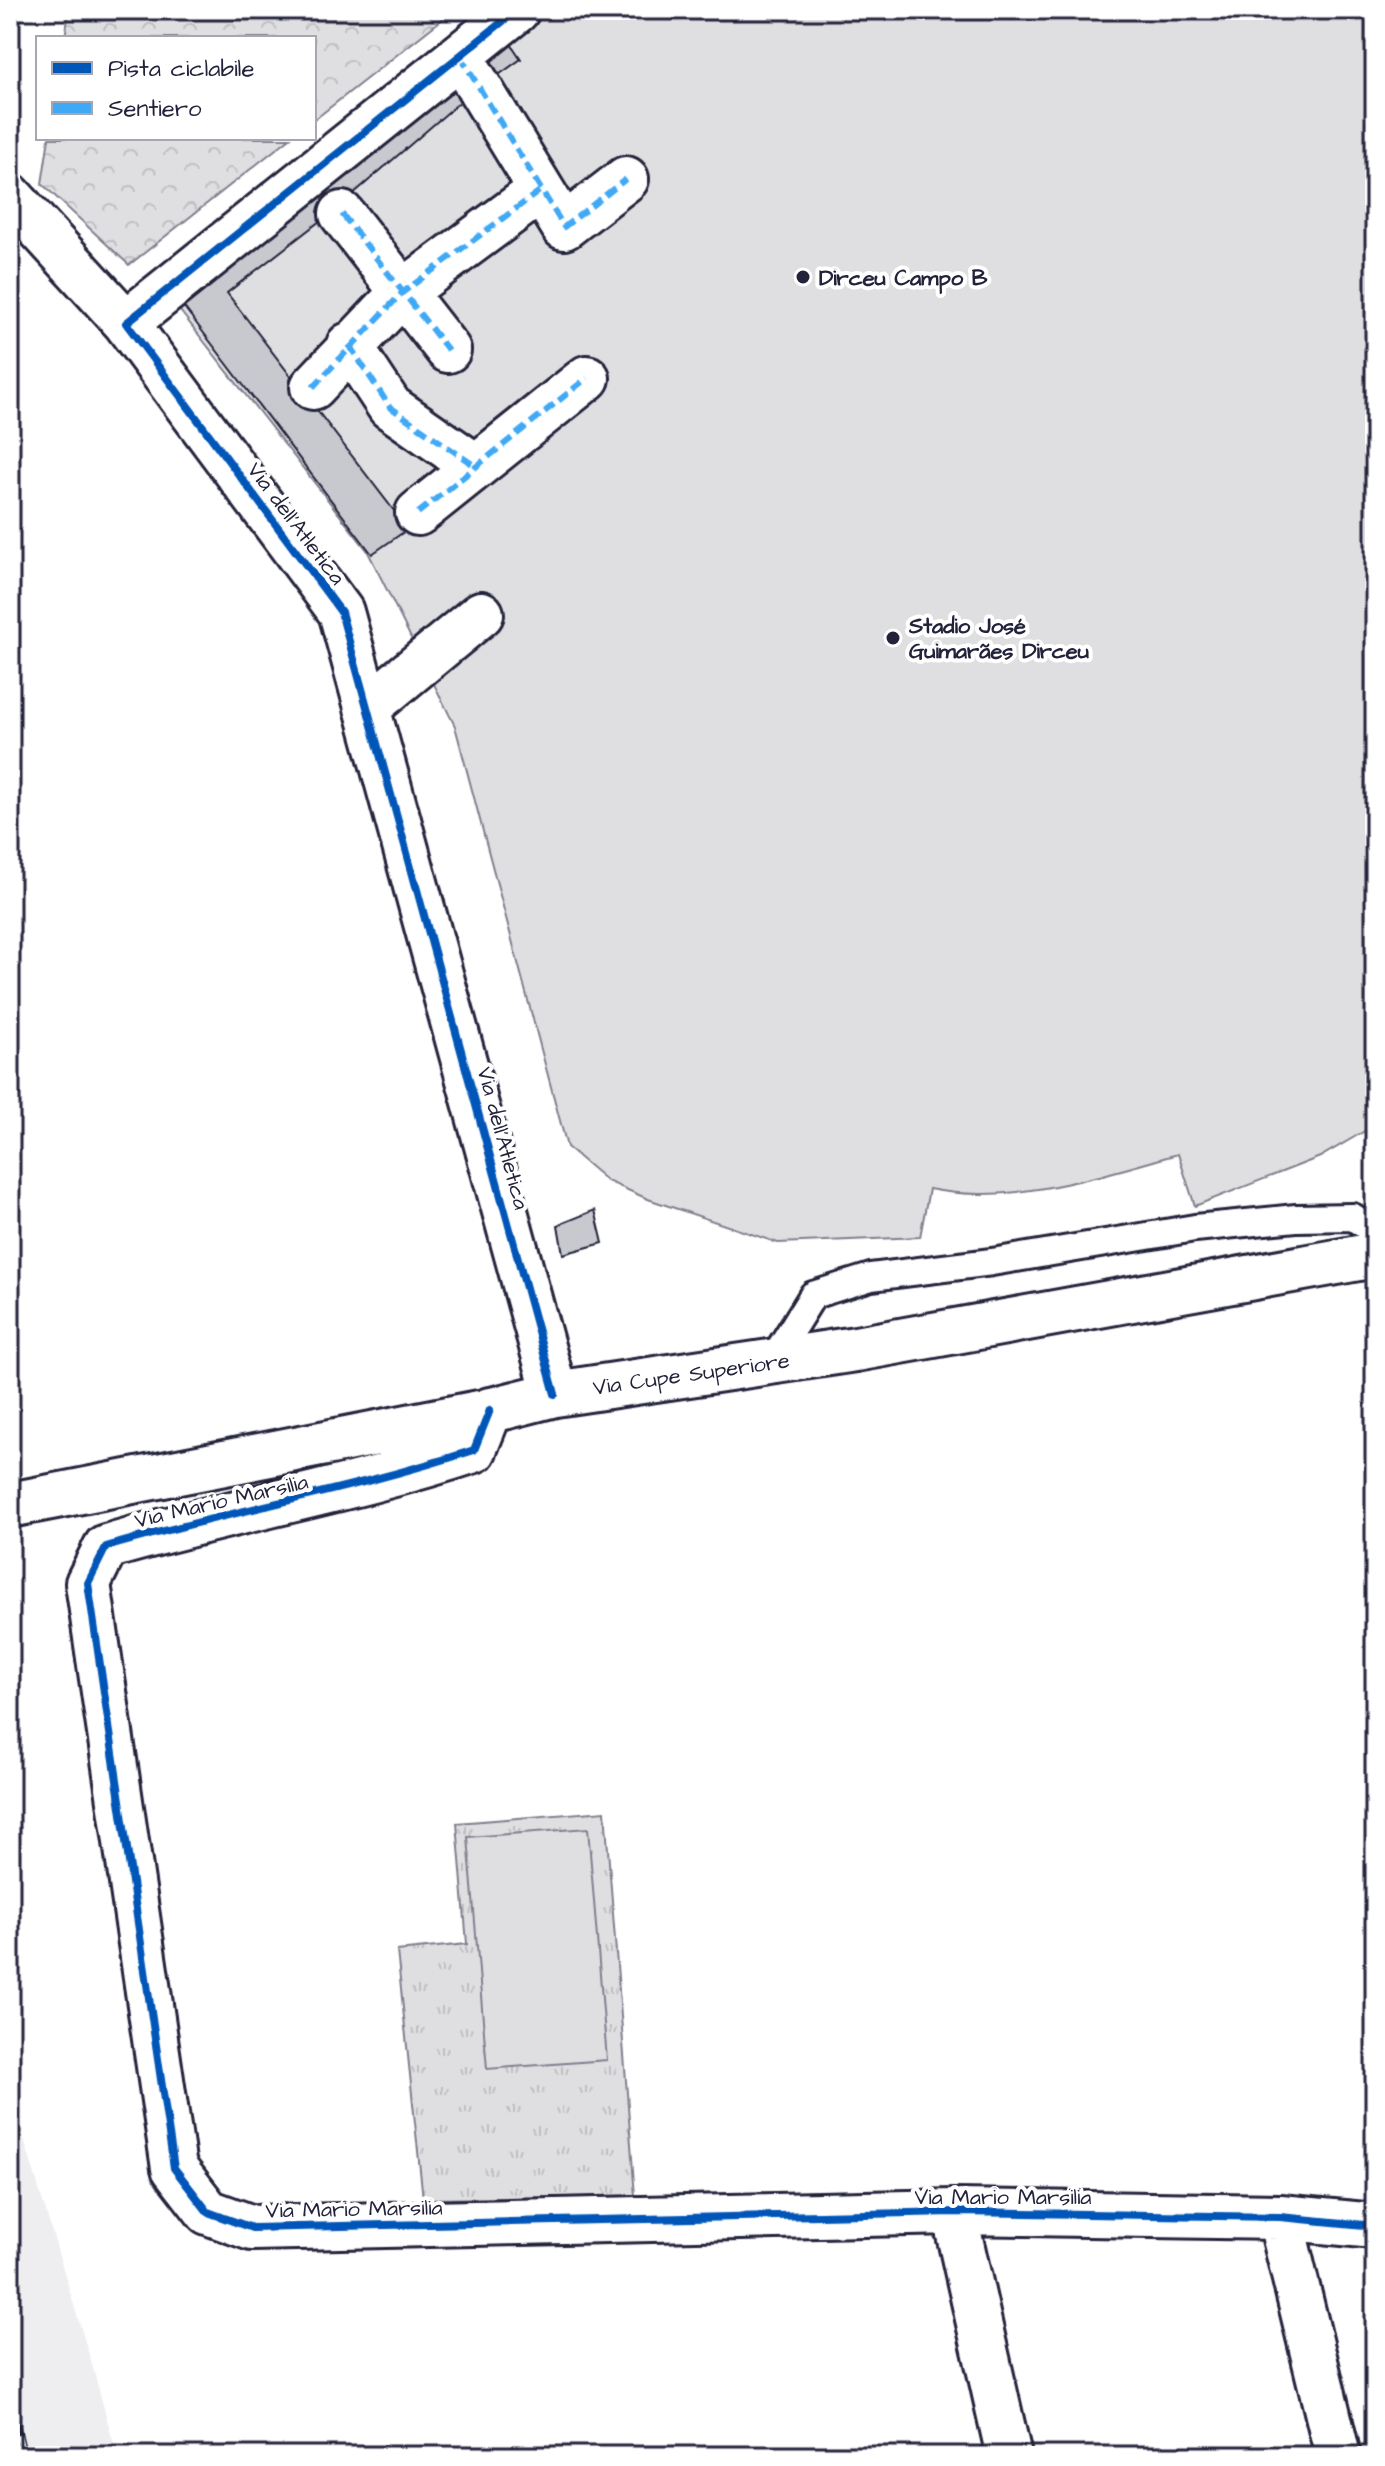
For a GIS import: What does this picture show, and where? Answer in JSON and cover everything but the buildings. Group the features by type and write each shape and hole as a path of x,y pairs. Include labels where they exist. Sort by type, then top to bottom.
{"street":[{"path":"126,323 517,10"},
{"path":"460,56 564,227 626,179"},
{"path":"313,387 349,345 402,293 541,190"},
{"name":"Via dell'Atletica","path":"10,196 126,323 341,612 555,1394"},
{"path":"342,214 448,350"},
{"path":"349,345 390,407 475,466"},
{"path":"418,513 587,378"},
{"path":"367,708 481,614"},
{"name":"Via Cupe Superiore","path":"10,1505 490,1410 555,1394 772,1361 1375,1255"},
{"name":"Via Mario Marsilia","path":"490,1410 474,1450 323,1494 179,1526 106,1547 88,1583 174,2168 208,2212 252,2228 954,2212 1280,2217 1375,2226"},
{"path":"954,2212 1009,2456"},
{"path":"1280,2217 1338,2456"}],"lane":[{"path":"772,1361 813,1295 871,1277 992,1262 1195,1228 1296,1218 1353,1217 1375,1232"}],"shaded area":[{"path":"10,2093 93,2368 117,2456 10,2456"}],"green space":[{"path":"69,10 454,10 316,118 316,36 65,36"},
{"name":"Stadio José Guimarães Dirceu","path":"536,10 1375,10 1375,1125 1320,1157 1195,1206 1178,1154 1086,1179 1023,1191 992,1194 929,1189 920,1237 778,1243 648,1199 607,1181 567,1147 455,726 367,550 170,298"},
{"path":"49,140 287,140 129,265 42,184"},
{"path":"605,1811 635,2196 423,2199 397,1951 467,1944 457,1823"},
{"path":"588,1828 607,2060 487,2069 468,1837"}],"railway":[{"path":"10,2400 23,2456"}],"marked path":[{"path":"460,56 564,227 626,179"},
{"path":"313,387 402,293 541,190"},
{"path":"342,214 448,350"},
{"path":"349,345 390,407 475,466"},
{"path":"418,513 587,378"}],"cycle path":[{"path":"517,10 126,323 341,612 555,1394"},
{"path":"490,1410 474,1450 383,1477 106,1547 88,1583 174,2168 208,2212 252,2228 954,2212 1280,2217 1375,2226"}],"place":[{"name":"Dirceu Campo B","path":"803,277"},
{"name":"Stadio José Guimarães Dirceu","path":"893,638"}]}
